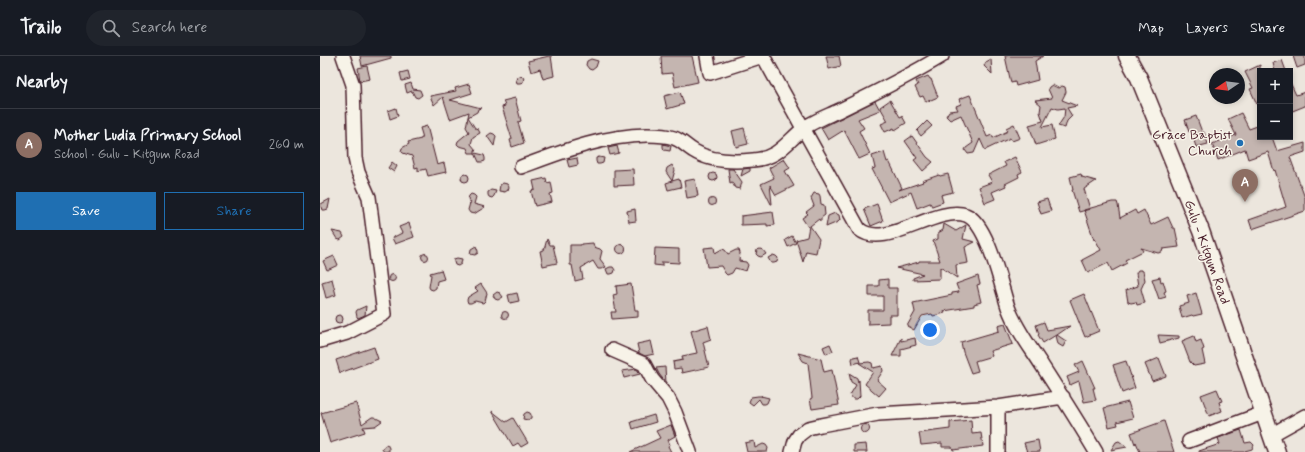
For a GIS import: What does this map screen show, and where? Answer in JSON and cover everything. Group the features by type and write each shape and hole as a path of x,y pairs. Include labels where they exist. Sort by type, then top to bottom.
{"main road":[{"name":"Gulu - Kitgum Road","path":"1127,56 1139,78 1200,231 1277,452"}],"street":[{"path":"320,341 347,333 384,314 369,197 358,172 356,158 353,85 343,56"},
{"path":"707,56 710,73 763,56 859,229 863,232 879,236 945,214 959,214 968,216 977,225 983,233 991,251 1012,320 1063,397 1096,452"},
{"path":"521,167 593,142 618,136 637,135 663,135 675,138 695,152 709,158 721,160 756,160 771,156 788,144 803,128 915,73 942,56"},
{"path":"612,350 644,364 652,379 668,398 675,412 690,452"},
{"path":"792,452 795,441 799,435 808,428 821,425 878,414 998,407 1063,397"},
{"path":"998,407 998,452"},
{"path":"1189,441 1263,413"},
{"path":"1271,435 1305,416"}],"building":[{"path":"360,56 391,56 391,58 362,66"},
{"path":"551,56 554,76 543,79 540,69 531,72 528,61"},
{"path":"661,56 692,56 698,82 675,87 672,73 662,74"},
{"path":"826,56 839,56 841,66 829,69"},
{"path":"1005,56 1043,56 1035,61 1038,80 1016,86 1015,82 1011,83"},
{"path":"1293,56 1305,56 1305,65 1297,68"},
{"path":"591,59 598,61 596,67 592,70 586,65 587,61"},
{"path":"991,59 992,74 984,66 986,62"},
{"path":"1282,60 1285,68 1274,68 1273,63"},
{"path":"1260,65 1260,68 1257,68 1257,104 1250,89 1253,88 1245,72"},
{"path":"367,66 370,79 360,81 358,68"},
{"path":"408,71 410,79 402,81 400,73"},
{"path":"519,76 524,77 523,82 517,83 516,80"},
{"path":"928,76 931,79 938,97 926,102 923,96 920,97 915,87 918,85 916,81"},
{"path":"411,83 413,89 420,90 422,95 418,98 415,97 412,91 407,93 405,85"},
{"path":"469,84 472,93 450,100 481,108 468,117 469,112 450,119 443,97 434,105 430,96 456,91 455,88"},
{"path":"1052,85 1058,88 1062,86 1065,87 1066,92 1062,100 1077,106 1067,108 1072,116 1067,121 1065,128 1058,126 1064,117 1065,108 1058,109 1052,107 1042,127 1052,125 1055,139 1036,145 1029,125 1043,121 1040,112 1041,105 1035,100 1052,98 1048,89"},
{"path":"1293,88 1296,95 1305,92 1305,106 1293,111"},
{"path":"680,92 684,104 667,109 664,96"},
{"path":"970,95 987,137 992,135 993,138 1008,131 1006,128 1014,124 1020,138 1012,141 1010,138 985,150 980,139 974,153 968,154 965,150 973,143 961,115 950,120 946,116 949,111 958,110 956,106 961,104 959,99"},
{"path":"515,98 521,121 518,122 524,143 512,147 510,140 512,139 502,107 505,106 503,101"},
{"path":"890,100 900,117 902,116 906,123 895,130 894,128 885,132 881,124 888,121 880,107"},
{"path":"875,101 880,110 858,119 864,128 859,131 870,154 859,159 844,130 828,140 821,128"},
{"path":"396,108 398,116 390,119 388,111"},
{"path":"1241,113 1249,129 1257,126 1257,140 1273,140 1277,151 1305,143 1305,152 1290,157 1305,198 1305,211 1252,229 1249,220 1286,207 1268,152 1248,159 1245,149 1218,160 1212,144 1236,135 1228,119"},
{"path":"1196,116 1208,144 1196,147 1191,131 1189,132 1185,120"},
{"path":"468,117 480,133 473,137 471,144 476,150 475,153 469,153 467,148 457,144 458,141 469,132 466,127"},
{"path":"927,121 932,126 921,136 917,131"},
{"path":"427,126 437,165 444,163 446,172 428,176 426,169 418,171 418,167 415,168 412,156 401,151 402,148 409,144 408,142 423,138 420,128"},
{"path":"744,128 748,144 736,147 732,131"},
{"path":"491,133 496,136 494,146 487,136"},
{"path":"912,136 927,157 933,162 923,171 914,160 917,158 905,141"},
{"path":"663,144 671,146 670,151 664,150"},
{"path":"617,146 619,153 610,155 608,148"},
{"path":"884,152 887,162 889,161 902,188 899,190 939,175 948,174 953,192 941,195 943,202 932,206 930,203 917,208 911,192 889,202 872,169 875,168 872,156"},
{"path":"475,153 484,155 485,161 479,162"},
{"path":"1015,157 1022,172 1018,174 1019,177 1005,184 1006,186 992,192 995,199 985,203 979,187 992,182 988,175 1006,166 1004,162"},
{"path":"577,158 578,165 569,167 567,160"},
{"path":"596,158 604,158 603,163 597,164"},
{"path":"784,159 790,168 785,171 794,186 776,195 770,185 771,204 761,184 774,178 769,168"},
{"path":"392,162 397,166 394,172 388,168"},
{"path":"672,165 675,170 672,181 666,172 667,168"},
{"path":"750,168 750,171 741,176 743,169"},
{"path":"633,169 634,185 614,186 614,170"},
{"path":"728,169 733,169 742,182 740,189 735,188 732,182 730,183"},
{"path":"711,173 715,173 717,177 715,181 711,181 709,179 709,175"},
{"path":"463,174 467,174 469,178 467,182 463,182 461,180 461,176"},
{"path":"1081,174 1082,177 1096,181 1084,189 1090,209 1079,212 1072,190 1070,177"},
{"path":"546,178 547,183 551,182 553,193 550,194 552,202 535,206 531,191 535,190 533,181"},
{"path":"679,179 681,187 668,190 666,183"},
{"path":"695,179 698,196 687,198 684,181"},
{"path":"503,183 507,184 509,187 505,192 499,191 500,185"},
{"path":"491,190 496,191 492,198 488,195 488,192"},
{"path":"814,193 819,194 820,196 821,204 824,205 825,215 821,218 821,221 819,219 810,226 819,239 816,253 806,251 803,262 796,240 807,237 809,226 808,227 802,218 808,214 806,212 814,206 811,198"},
{"path":"471,194 476,197 474,204 485,207 474,214 470,213 468,210 471,203 468,199"},
{"path":"712,198 715,199 715,205 712,206 709,205 708,202 709,199"},
{"path":"330,199 328,209 322,210 321,204"},
{"path":"1047,199 1051,211 1041,214 1037,202"},
{"path":"1117,202 1120,218 1135,210 1137,214 1144,210 1151,225 1168,217 1173,228 1175,228 1179,247 1163,249 1162,252 1158,253 1141,248 1143,251 1125,260 1127,263 1112,271 1108,263 1088,273 1082,260 1101,250 1095,239 1094,240 1084,210"},
{"path":"877,204 883,221 871,226 864,209"},
{"path":"635,209 636,221 629,222 627,211"},
{"path":"773,212 775,225 741,225 741,216"},
{"path":"835,213 839,215 840,220 826,227 828,216"},
{"path":"409,223 414,237 395,244 392,238 402,233 399,227"},
{"path":"944,224 956,231 966,225 963,239 975,242 965,247 968,263 956,265 957,278 940,267 940,279 913,280 913,278 923,274 896,268 919,261 940,261 933,241 938,239 938,233 943,230"},
{"path":"332,231 342,233 344,237 340,240 337,239"},
{"path":"792,236 796,243 788,247 785,240"},
{"path":"547,239 550,245 553,245 557,263 543,266 540,251 544,250"},
{"path":"593,243 594,247 602,251 600,259 606,267 598,269 593,261 581,268 583,279 575,281 572,265 570,265 570,245"},
{"path":"621,244 626,249 621,254 616,249"},
{"path":"476,246 478,253 475,255 470,254 471,249"},
{"path":"714,247 715,253 722,249 728,254 739,250 739,261 746,262 748,265 746,271 735,268 732,273 727,275 721,266 707,267 704,248"},
{"path":"655,248 679,249 679,263 662,262 662,266 654,265"},
{"path":"760,249 766,254 761,257 756,254 757,250"},
{"path":"425,253 428,254 428,260 425,261 422,260 421,257 422,254"},
{"path":"773,255 778,258 777,262 771,263 768,258"},
{"path":"334,256 338,265 327,270 323,261"},
{"path":"454,259 462,259 461,264 458,266 455,265 454,262"},
{"path":"613,267 615,270 614,273 608,274 606,269"},
{"path":"441,270 444,279 437,281 436,288 433,290 430,289 430,273"},
{"path":"1138,270 1143,271 1145,280 1141,289 1145,303 1137,305 1136,302 1128,302 1126,290 1138,286 1136,273"},
{"path":"392,274 395,275 395,281 392,282 389,281 388,278 389,275"},
{"path":"978,276 980,284 977,285 981,302 974,304 974,306 944,311 945,313 933,316 932,314 922,316 914,330 907,326 915,312 913,303 952,295 952,293 959,292 956,284"},
{"path":"1160,277 1166,291 1164,292 1166,297 1159,299 1152,279"},
{"path":"332,279 336,295 326,298 322,282"},
{"path":"888,279 888,288 897,288 897,315 889,315 889,323 868,324 868,310 883,310 883,296 869,296 869,286 879,286 879,280"},
{"path":"481,284 487,293 485,301 483,303 475,301 468,303 468,297 478,291 475,288"},
{"path":"631,284 635,310 638,310 638,317 612,319 611,312 616,312 613,295 617,294 616,286"},
{"path":"497,292 503,297 498,300 495,299 493,295"},
{"path":"517,293 519,301 510,303 508,295"},
{"path":"1196,293 1202,314 1182,318 1179,306 1189,303 1187,296"},
{"path":"1084,294 1099,331 1085,337 1070,300"},
{"path":"366,306 365,315 358,318 356,312 357,310"},
{"path":"505,311 508,312 508,318 505,319 502,318 501,315 502,312"},
{"path":"339,315 342,316 342,322 339,323 336,322 335,319 336,316"},
{"path":"1044,322 1047,330 1070,326 1057,335 1066,341 1063,347 1058,344 1056,335 1043,343 1038,335 1036,325"},
{"path":"1005,324 1013,344 990,351 992,356 975,361 978,371 971,373 961,342 999,331 998,326"},
{"path":"708,326 711,339 703,342 709,367 682,373 681,368 674,369 673,362 683,360 682,356 697,353 691,331"},
{"path":"1158,335 1179,336 1179,338 1160,343"},
{"path":"1194,336 1196,342 1201,340 1204,349 1202,350 1205,364 1194,366 1190,362 1182,341"},
{"path":"901,338 901,341 915,338 916,345 901,349 901,356 892,356"},
{"path":"651,341 654,354 645,356 639,353 637,344"},
{"path":"830,344 833,351 826,354 823,347"},
{"path":"374,347 378,359 340,373 336,360"},
{"path":"798,353 821,359 824,372 832,370 839,405 812,409 808,363 803,361"},
{"path":"858,356 860,362 853,364 853,357"},
{"path":"1159,358 1166,376 1152,381 1145,364"},
{"path":"1083,361 1095,388 1093,388 1096,400 1084,402 1079,381 1070,385 1067,377 1079,372 1075,365"},
{"path":"1126,361 1135,388 1122,393 1113,365"},
{"path":"859,363 872,363 873,368 882,366 883,371 877,380 886,388 879,396 865,384 873,372"},
{"path":"665,367 666,383 656,368"},
{"path":"637,369 640,374 624,378 622,371"},
{"path":"849,373 857,378 858,382 859,380 860,396 857,399 853,399 850,395 856,385 851,382"},
{"path":"1217,389 1222,401 1219,402 1222,411 1209,416 1201,395"},
{"path":"761,396 769,398 767,403 762,404 759,399 753,405 749,402 751,397"},
{"path":"1128,402 1133,418 1117,422 1118,425 1109,427 1104,408"},
{"path":"356,403 362,424 372,417 382,421 375,426 363,427 365,432 330,443 321,413"},
{"path":"492,411 506,422 513,418 528,443 521,447 518,443 513,446"},
{"path":"527,412 530,413 531,418 528,420 523,419 524,414"},
{"path":"654,415 656,422 633,429 631,422"},
{"path":"971,420 972,434 981,433 983,446 953,450 952,447 942,447 942,443 921,445 919,433 950,429 950,422"},
{"path":"1164,421 1174,452 1140,452 1131,433"},
{"path":"865,424 870,429 865,434 860,429"},
{"path":"671,425 675,436 668,440 670,445 668,446 671,452 630,452 660,438 656,431"},
{"path":"1241,430 1245,443 1251,442 1254,445 1252,449 1245,452 1199,452 1220,444 1218,438"},
{"path":"1038,440 1040,452 1027,452 1024,443"},
{"path":"754,441 755,448 763,444 766,445 768,448 767,452 747,452 745,443"},
{"path":"1119,441 1127,447 1111,450 1116,442"},
{"path":"387,444 389,451 384,452 382,449"},
{"path":"866,444 867,452 854,452 854,445"}],"place":[{"name":"Grace Baptist Church","path":"1240,143"},
{"name":"Mother Ludia Primary School","path":"1245,202"}]}
